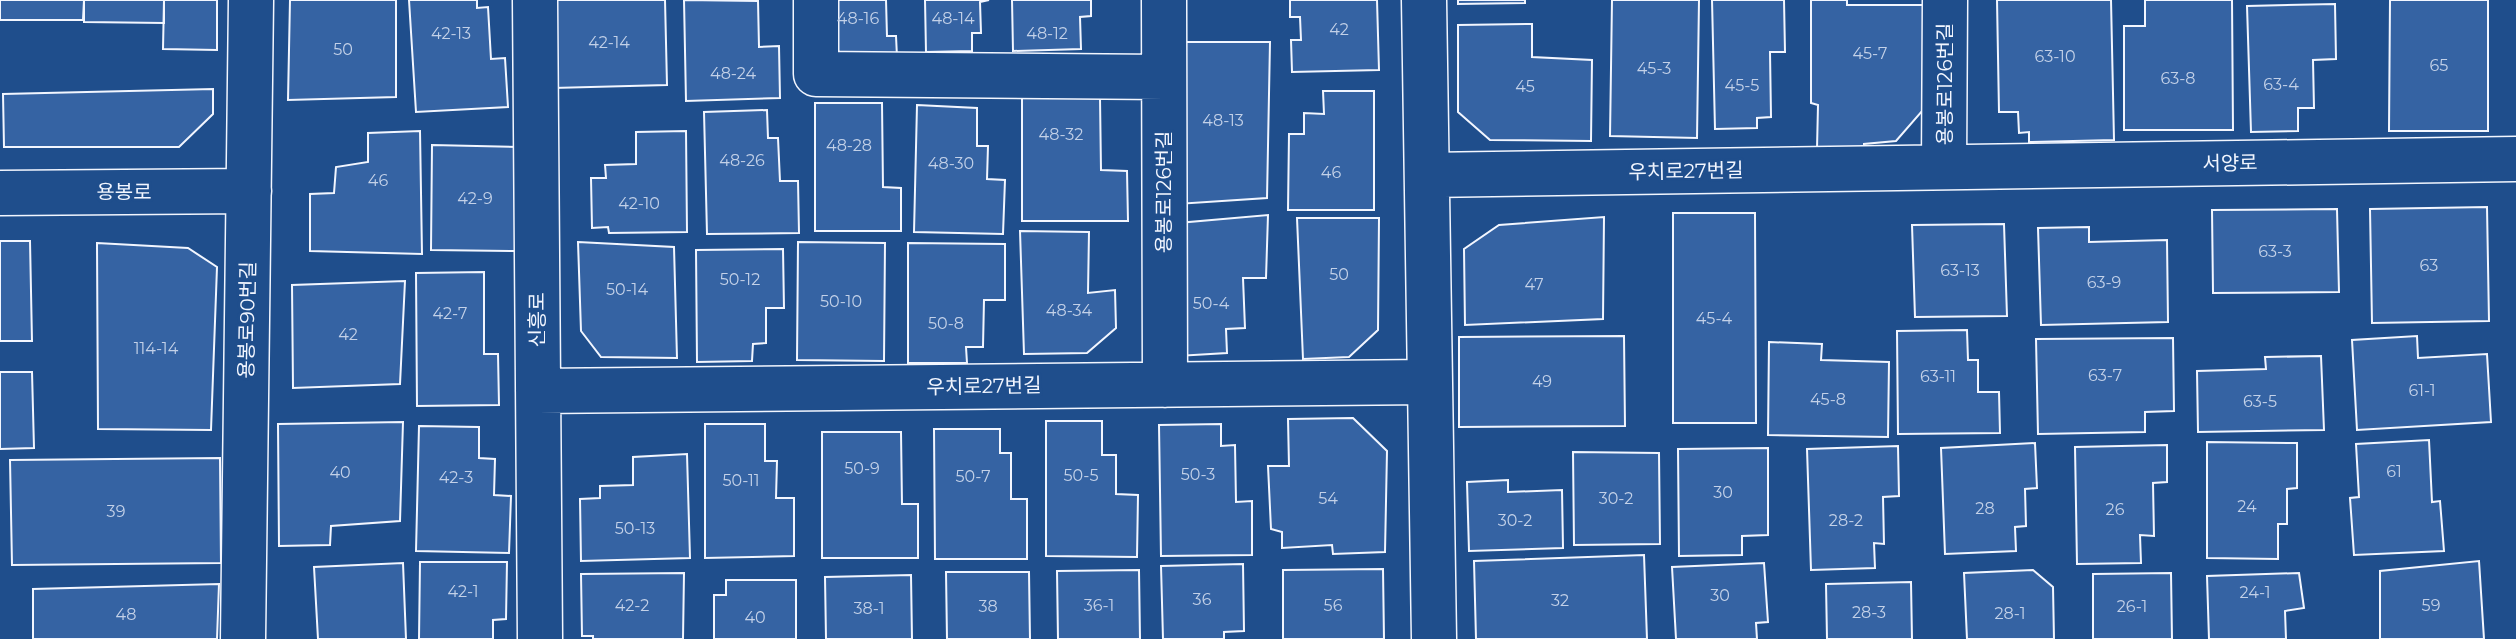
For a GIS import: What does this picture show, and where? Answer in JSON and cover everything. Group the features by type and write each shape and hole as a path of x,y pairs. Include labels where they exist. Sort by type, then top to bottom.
{"lane":[{"name":"용봉로90번길","path":"243,639 251,0"},
{"name":"신흥로","path":"535,0 540,639"},
{"path":"816,0 816,74 1164,77"},
{"name":"용봉로126번길","path":"1164,0 1165,385"},
{"path":"1424,0 1434,639"},
{"name":"용봉로126번길","path":"1944,167 1945,0"},
{"name":"서양로","path":"1944,167 2516,159"},
{"name":"우치로27번길","path":"1427,175 1944,167"},
{"name":"용봉로","path":"0,193 249,191"},
{"name":"우치로27번길","path":"538,391 1429,382"}],"building":[{"path":"0,0 84,0 83,20 0,20"},
{"path":"84,0 164,0 164,23 84,22"},
{"path":"164,0 217,0 217,50 163,49"},
{"path":"290,0 396,0 396,97 288,100"},
{"path":"409,0 477,0 477,8 488,7 491,59 505,58 508,107 416,112"},
{"path":"550,0 665,0 667,85 553,88"},
{"path":"684,0 758,1 759,47 779,46 780,98 686,101"},
{"path":"829,0 886,0 887,36 896,36 897,57 844,59 828,36"},
{"path":"925,0 989,0 980,2 981,33 972,33 972,51 926,52"},
{"path":"1012,0 1091,0 1091,16 1080,17 1081,49 1013,51"},
{"path":"1290,0 1377,0 1379,70 1292,72 1291,40 1301,40 1300,17 1290,17"},
{"path":"1458,0 1525,0 1525,3 1458,4"},
{"path":"1612,0 1699,0 1697,138 1610,136"},
{"path":"1712,0 1784,0 1785,52 1770,52 1771,117 1757,118 1757,128 1715,129"},
{"path":"1811,0 1847,0 1847,5 1930,5 1930,102 1896,141 1864,144 1864,151 1817,149 1818,105 1811,103"},
{"path":"1997,0 2111,0 2114,140 2029,142 2029,132 2019,133 2018,112 1999,112"},
{"path":"2145,0 2232,0 2233,130 2124,130 2124,26 2145,26"},
{"path":"2390,0 2488,0 2488,131 2389,131"},
{"path":"2335,4 2336,59 2313,60 2314,108 2298,108 2298,131 2251,132 2247,6"},
{"path":"1532,24 1532,57 1592,60 1591,141 1490,140 1458,112 1458,25"},
{"path":"1177,42 1270,42 1267,198 1177,204"},
{"path":"213,89 213,114 179,147 4,147 3,94"},
{"path":"1323,91 1374,91 1374,210 1288,210 1289,134 1304,134 1304,113 1324,114"},
{"path":"1022,98 1100,98 1101,170 1127,171 1128,221 1022,221"},
{"path":"815,103 882,103 883,187 901,188 901,231 815,231"},
{"path":"917,105 977,108 977,146 988,146 987,179 1005,180 1003,234 914,232"},
{"path":"767,110 768,138 778,138 780,181 798,181 799,233 707,234 704,112"},
{"path":"420,131 422,254 310,251 310,194 334,193 336,167 368,162 368,133"},
{"path":"686,131 687,232 609,233 608,227 592,228 591,178 606,178 605,165 636,164 636,132"},
{"path":"432,145 519,147 518,251 431,250"},
{"path":"2487,207 2489,321 2372,323 2370,209"},
{"path":"2337,209 2339,292 2213,293 2212,210"},
{"path":"1673,213 1755,213 1756,423 1673,423"},
{"path":"1268,215 1266,278 1243,278 1245,328 1226,329 1227,353 1177,356 1178,223"},
{"path":"1604,217 1603,319 1465,325 1464,249 1499,225"},
{"path":"1297,218 1379,218 1378,330 1349,357 1303,359"},
{"path":"2004,224 2007,316 1915,317 1912,225"},
{"path":"2089,227 2089,242 2167,240 2168,322 2041,325 2038,228"},
{"path":"1020,231 1089,232 1088,293 1115,290 1116,328 1087,353 1024,354"},
{"path":"0,241 30,241 32,341 0,341"},
{"path":"578,242 674,247 677,358 601,357 581,331"},
{"path":"798,242 885,243 884,361 797,360"},
{"path":"97,243 188,248 217,267 211,430 98,429"},
{"path":"908,243 1005,244 1005,300 984,300 983,347 966,347 967,363 908,363"},
{"path":"783,249 784,308 766,308 766,343 753,344 752,361 697,362 696,250"},
{"path":"484,272 484,354 498,354 499,405 417,406 416,273"},
{"path":"405,281 400,384 293,388 292,285"},
{"path":"1967,330 1968,360 1978,360 1978,392 1999,392 2000,433 1898,434 1897,331"},
{"path":"1624,336 1625,426 1459,427 1459,337"},
{"path":"2417,336 2418,358 2487,354 2491,422 2357,430 2352,340"},
{"path":"2173,338 2174,411 2145,412 2145,432 2038,434 2036,339"},
{"path":"1769,342 1822,344 1821,360 1889,362 1888,437 1768,435"},
{"path":"2321,356 2324,430 2198,432 2197,371 2266,369 2265,357"},
{"path":"0,372 32,372 34,448 0,449"},
{"path":"1353,418 1387,451 1385,552 1333,554 1332,545 1282,548 1282,532 1271,529 1268,466 1289,466 1288,419"},
{"path":"1046,421 1102,421 1102,455 1116,455 1116,494 1138,495 1137,557 1046,556"},
{"path":"403,422 400,521 331,526 330,545 279,546 278,424"},
{"path":"705,424 765,424 765,461 777,461 776,498 794,498 794,556 705,558"},
{"path":"1221,424 1221,446 1235,445 1236,502 1252,501 1252,555 1161,556 1159,425"},
{"path":"419,426 479,427 479,458 495,459 494,495 511,496 509,553 416,551"},
{"path":"934,429 1000,429 1000,453 1011,453 1011,499 1027,499 1027,559 935,559"},
{"path":"822,432 901,432 902,504 918,504 918,558 822,558"},
{"path":"2429,440 2432,502 2440,501 2444,551 2354,555 2350,498 2359,497 2356,444"},
{"path":"2207,442 2297,443 2297,488 2287,489 2287,524 2278,524 2278,559 2207,558"},
{"path":"2035,443 2037,488 2025,489 2026,526 2015,527 2016,551 1945,554 1941,448"},
{"path":"2167,445 2167,482 2153,483 2154,536 2140,535 2141,563 2077,564 2075,447"},
{"path":"1898,446 1899,496 1883,497 1884,544 1874,543 1875,568 1811,570 1807,449"},
{"path":"1768,448 1768,535 1742,536 1742,555 1679,556 1678,449"},
{"path":"1573,452 1659,453 1660,544 1574,545"},
{"path":"687,454 690,558 581,561 580,499 600,498 600,486 633,485 633,457"},
{"path":"220,458 221,563 12,565 10,460"},
{"path":"1508,480 1508,492 1562,490 1563,548 1469,551 1467,482"},
{"path":"1644,555 1647,639 1476,639 1474,561"},
{"path":"2479,561 2484,639 2380,639 2380,571"},
{"path":"420,562 507,562 506,619 493,620 493,639 419,639"},
{"path":"403,563 406,639 318,639 314,567"},
{"path":"1764,563 1768,622 1756,623 1757,639 1676,639 1672,567"},
{"path":"1243,564 1244,631 1224,632 1224,639 1163,639 1161,566"},
{"path":"1383,569 1384,639 1283,639 1283,570"},
{"path":"1139,570 1140,639 1058,639 1057,571"},
{"path":"2033,570 2053,587 2054,639 1967,639 1964,573"},
{"path":"946,572 1029,572 1030,639 947,639"},
{"path":"684,573 683,639 593,639 593,636 582,636 581,574"},
{"path":"2171,573 2172,639 2093,639 2093,574"},
{"path":"2299,573 2304,608 2285,611 2286,639 2209,639 2207,576"},
{"path":"911,575 912,639 826,639 825,577"},
{"path":"726,580 796,580 796,639 714,639 714,595 726,595"},
{"path":"1911,582 1912,639 1827,639 1826,584"},
{"path":"219,584 217,639 33,639 33,589"}]}
